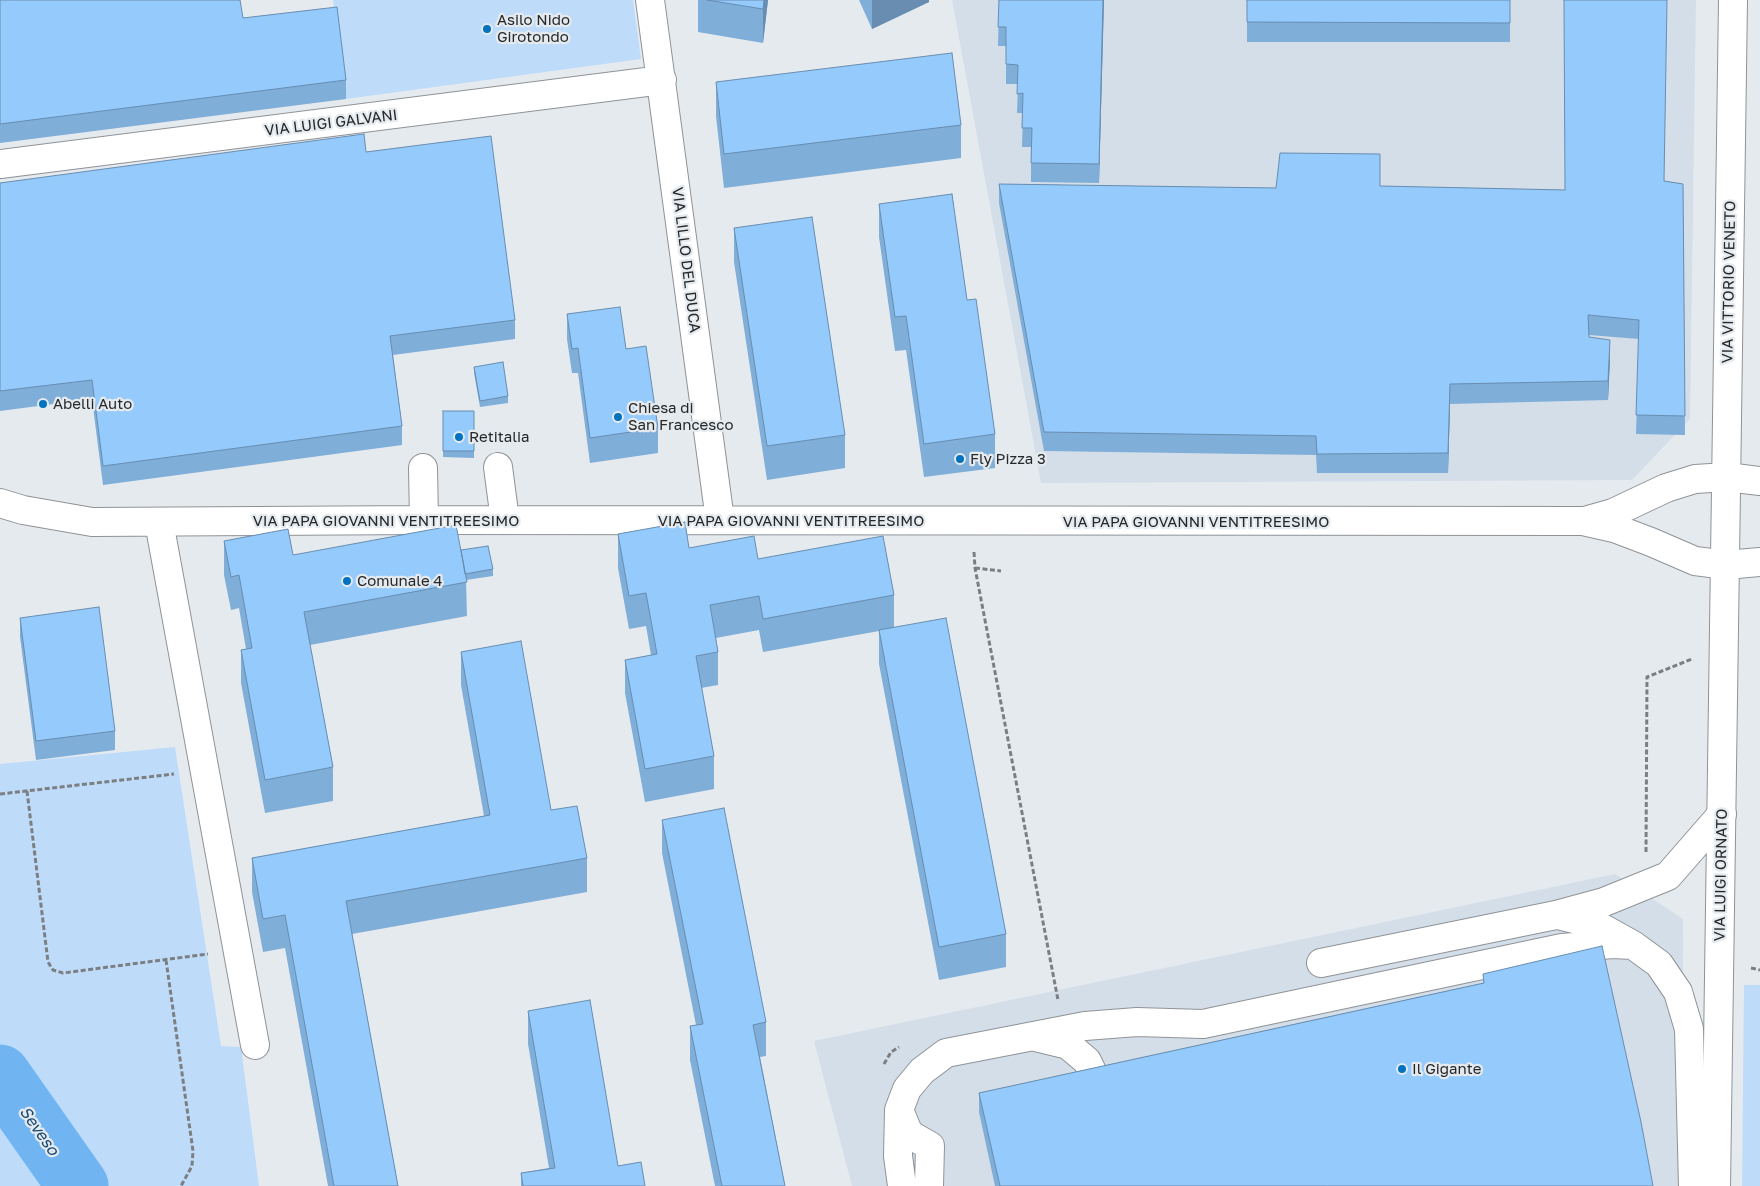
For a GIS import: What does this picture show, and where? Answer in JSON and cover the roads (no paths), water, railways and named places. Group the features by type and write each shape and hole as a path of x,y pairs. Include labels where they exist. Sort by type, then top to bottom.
{"street":[{"name":"VIA LILLO DEL DUCA","path":"650,0 720,520"},
{"name":"VIA VITTORIO VENETO","path":"1726,565 1734,0"},
{"name":"VIA LUIGI GALVANI","path":"0,164 662,80"},
{"path":"498,467 505,520"},
{"path":"423,468 424,520"},
{"name":"VIA PAPA GIOVANNI VENTITREESIMO","path":"0,504 92,522 424,520 1583,521 1613,513 1666,488 1695,479 1727,477 1760,480"},
{"name":"VIA PAPA GIOVANNI VENTITREESIMO","path":"1583,521 1642,538 1695,561 1726,565 1760,562"},
{"path":"159,522 255,1045"},
{"name":"VIA LUIGI ORNATO","path":"1716,1186 1726,565"},
{"path":"1321,963 1556,915 1604,902 1668,876 1722,814"},
{"path":"1556,915 1597,925 1633,945 1659,964 1678,992 1689,1030 1693,1186"},
{"path":"902,1186 898,1156 899,1110 907,1089 922,1071 946,1053 1085,1026 1137,1022 1261,1025 1562,948 1613,944 1633,945"},
{"path":"1031,1036 1068,1045 1087,1061 1099,1086"},
{"path":"899,1110 909,1134 930,1146 929,1186"}],"waterway":[{"name":"Seveso","path":"0,1075 78,1186"}],"place":[{"name":"Asilo Nido Girotondo","path":"487,29"},
{"name":"Abelli Auto","path":"43,404"},
{"name":"Chiesa di San Francesco","path":"618,417"},
{"name":"Retitalia","path":"459,437"},
{"name":"Fly Pizza 3","path":"960,459"},
{"name":"Comunale 4","path":"347,581"},
{"name":"Il Gigante","path":"1402,1069"}]}
